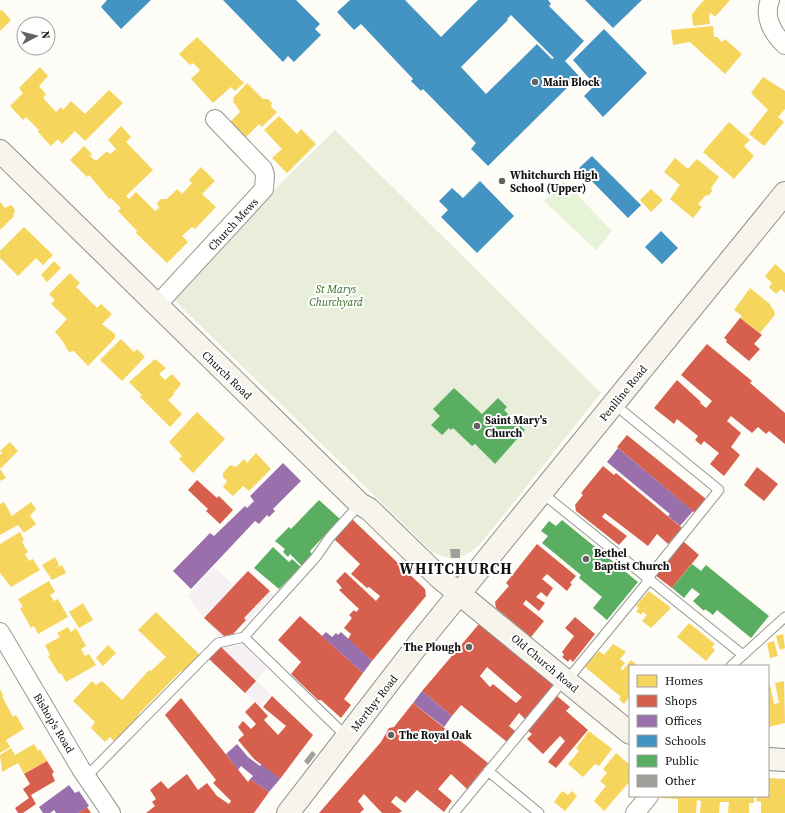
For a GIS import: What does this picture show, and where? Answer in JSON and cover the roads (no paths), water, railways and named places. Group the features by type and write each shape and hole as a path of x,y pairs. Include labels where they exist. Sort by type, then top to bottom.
{"street":[{"path":"770,0 768,12 771,28 776,37 785,45"},
{"name":"Church Mews","path":"156,306 264,189 265,175 263,169 215,119"},
{"name":"Church Road","path":"0,151 156,306 360,504 369,510 440,578 460,593"},
{"name":"Penlline Road","path":"460,593 785,192"},
{"name":"Old Church Road","path":"460,593 629,732"},
{"name":"Merthyr Road","path":"288,813 460,593"},
{"name":"Bishop's Road","path":"0,632 86,777 111,813"},
{"path":"769,758 785,760"}],"lane":[{"path":"454,813 564,679 573,673 646,584 648,578 719,490 614,404"},
{"path":"542,493 743,655"},
{"path":"86,777 218,644 244,637 316,557 330,537 360,504"},
{"path":"732,665 785,617"},
{"path":"244,637 347,737"},
{"path":"488,771 540,813"}],"place":[{"name":"Main Block","path":"535,82"},
{"name":"Whitchurch High School (Upper)","path":"502,181"},
{"name":"Saint Mary's Church","path":"477,426"},
{"name":"Bethel Baptist Church","path":"586,559"},
{"name":"The Plough","path":"469,647"},
{"name":"The Royal Oak","path":"391,735"}],"district":[{"name":"WHITCHURCH","path":"456,569"}],"park label":[{"name":"St Marys Churchyard","path":"336,295"}]}
